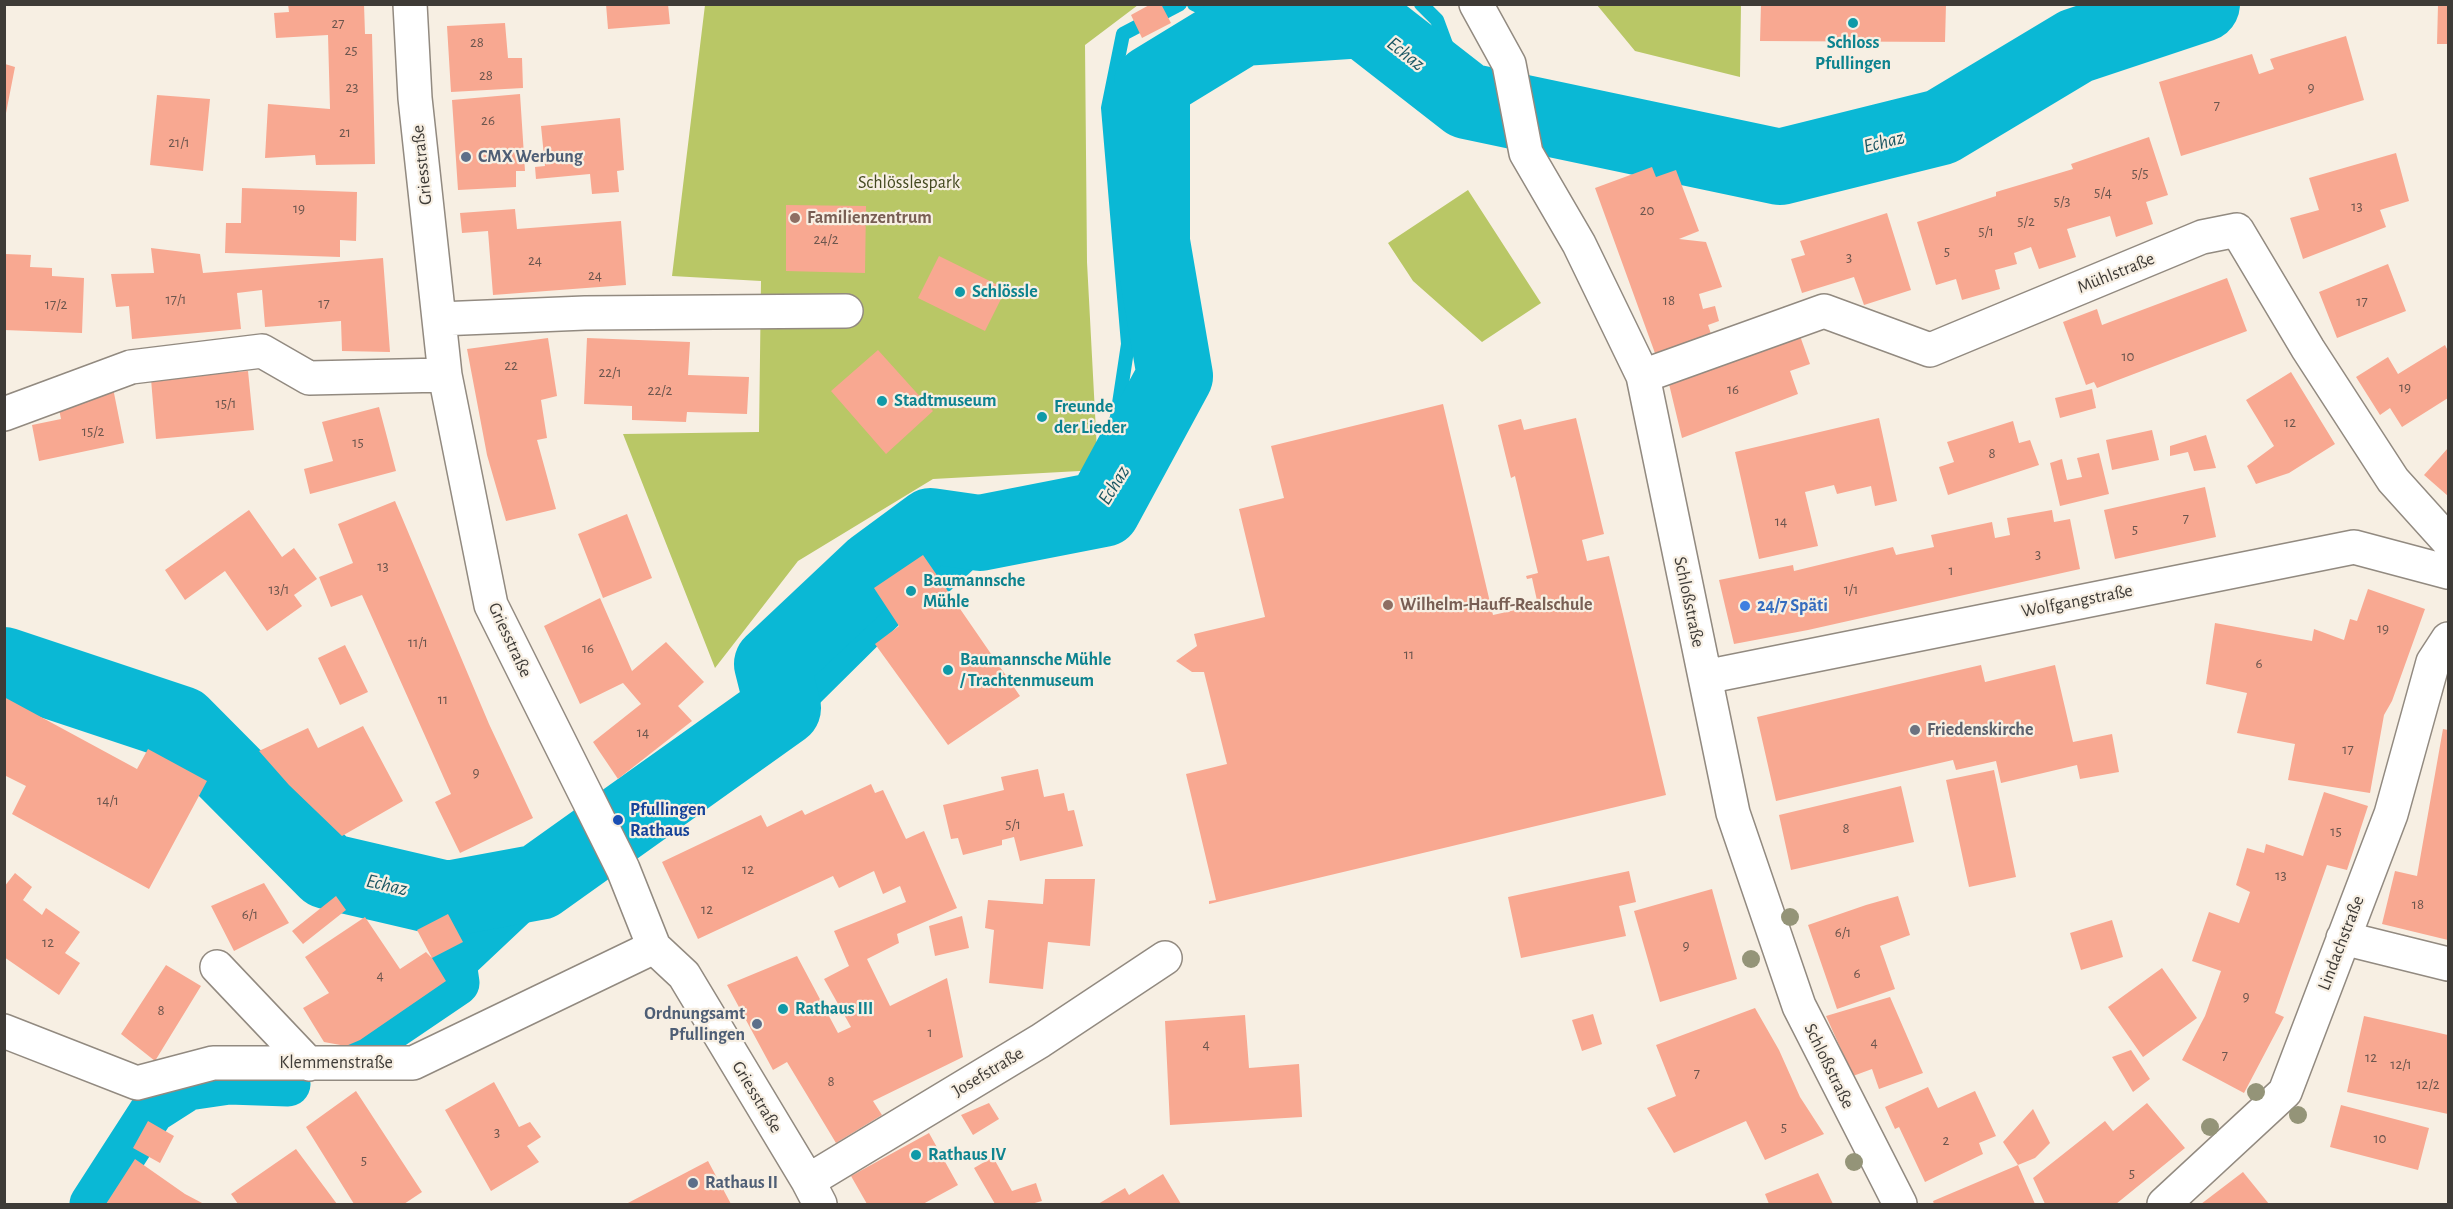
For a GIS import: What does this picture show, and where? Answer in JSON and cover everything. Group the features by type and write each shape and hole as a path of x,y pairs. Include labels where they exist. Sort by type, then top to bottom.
{"street":[{"name":"Griesstraße","path":"410,4 415,98 445,375 491,606 623,869 654,947 684,975 814,1193"},
{"name":"Schloßstraße","path":"1476,4 1509,64 1526,153 1579,244 1643,376 1733,813 1799,1006 1900,1204"},
{"name":"Mühlstraße","path":"1643,376 1824,311 1930,350 2202,237 2237,230 2308,349 2393,480 2448,541"},
{"path":"439,319 585,313 846,311"},
{"path":"4,414 131,367 262,351 309,378 445,375"},
{"name":"Wolfgangstraße","path":"1705,677 2354,547 2448,572"},
{"name":"Lindachstraße","path":"2163,1204 2285,1092 2391,814 2433,662 2448,639"},
{"path":"2343,938 2448,964"},
{"name":"Klemmenstraße","path":"4,1031 136,1083 213,1063 413,1063 654,947"},
{"name":"Josefstraße","path":"814,1193 1165,958"},
{"path":"217,967 309,1064"}],"green space":[{"name":"Schlösslespark","path":"705,5 1138,5 1085,45 1087,262 1098,470 933,479 798,561 715,668 623,434 759,432 761,281 672,276"},
{"path":"1597,5 1741,5 1740,77 1635,51"},
{"path":"1468,190 1541,303 1482,342 1413,281 1388,243"}],"building":[{"path":"288,4 364,4 365,34 372,34 375,164 316,165 315,155 265,158 268,104 330,109 328,35 276,38 274,13 289,12"},
{"path":"606,4 668,4 670,24 608,29"},
{"path":"1151,4 1161,4 1171,23 1142,38 1131,15"},
{"name":"Schloss Pfullingen","path":"1761,4 1946,4 1945,42 1760,41"},
{"path":"2438,5 2448,6 2448,44 2437,44"},
{"path":"505,23 508,58 522,58 523,88 451,92 447,26"},
{"path":"2346,36 2364,100 2181,156 2159,82 2252,54 2259,74 2274,69 2270,59"},
{"path":"5,64 15,67 6,113 5,112"},
{"path":"520,94 525,171 516,171 516,187 458,190 452,100"},
{"path":"157,95 210,99 203,171 150,165"},
{"path":"620,118 624,170 617,171 619,192 592,194 590,174 536,179 535,167 545,166 541,126"},
{"path":"2149,137 2168,195 2146,202 2153,224 2116,237 2110,216 2067,229 2076,257 2039,269 2031,247 2014,253 2017,264 1995,270 2000,289 1962,300 1956,279 1936,285 1917,222 1996,196 1996,192 2073,169 2071,164"},
{"path":"2396,153 2409,201 2380,210 2386,227 2303,259 2290,218 2319,210 2309,178"},
{"path":"1652,167 1656,177 1676,170 1699,231 1679,239 1706,242 1722,287 1699,294 1703,309 1715,306 1719,321 1708,325 1712,337 1656,356 1595,188"},
{"path":"242,188 357,192 356,241 340,240 340,257 225,253 226,223 241,223"},
{"path":"786,205 866,206 865,273 786,271"},
{"path":"515,209 517,229 621,221 626,285 493,295 488,231 462,233 460,213"},
{"path":"1887,213 1911,290 1864,305 1854,277 1802,293 1791,259 1805,255 1800,241"},
{"path":"151,248 200,254 203,273 383,258 390,352 342,351 341,321 265,327 262,290 237,293 241,329 132,339 129,306 116,307 111,274 154,273"},
{"path":"5,254 31,255 30,267 52,268 52,276 84,278 82,333 4,330"},
{"name":"Schlössle","path":"939,256 1006,289 985,331 918,298"},
{"path":"2388,264 2406,311 2337,338 2319,292"},
{"path":"2227,278 2247,331 2097,388 2094,382 2086,385 2063,322 2097,309 2102,325"},
{"path":"1799,333 1810,364 1790,371 1798,394 1682,438 1669,384"},
{"path":"548,338 557,396 541,400 547,438 537,440 556,509 506,521 487,455 467,349"},
{"path":"587,338 690,342 688,375 749,377 747,414 687,412 686,422 632,420 632,406 584,404"},
{"path":"2445,345 2448,351 2448,398 2402,427 2390,408 2380,415 2356,377 2388,357 2398,374"},
{"name":"Stadtmuseum","path":"878,350 933,411 886,454 831,391"},
{"path":"248,371 254,430 156,439 151,379"},
{"path":"2291,372 2335,444 2289,473 2256,484 2247,466 2274,446 2246,400"},
{"path":"113,388 124,443 39,461 32,425 61,419 57,399"},
{"path":"2092,389 2096,408 2060,418 2055,398"},
{"path":"1443,404 1493,615 1538,605 1532,578 1527,579 1526,576 1538,573 1515,476 1511,478 1498,425 1521,419 1524,430 1576,418 1604,534 1582,540 1587,561 1609,556 1666,795 1209,904 1209,901 1216,900 1186,774 1227,764 1204,672 1192,672 1176,661 1197,646 1194,634 1265,617 1239,509 1284,498 1271,446"},
{"path":"379,407 396,471 310,494 304,469 333,461 322,422"},
{"path":"1879,418 1897,501 1875,506 1871,486 1837,494 1834,485 1805,492 1818,546 1759,559 1735,452"},
{"path":"2013,421 2019,443 2030,440 2039,465 1948,495 1939,467 1954,462 1947,442"},
{"path":"2152,430 2159,460 2112,470 2106,440"},
{"path":"2206,435 2216,468 2194,471 2188,452 2170,456 2170,446"},
{"path":"2448,448 2448,496 2424,475"},
{"path":"2099,453 2109,494 2060,506 2050,463 2062,459 2067,480 2082,477 2077,458"},
{"path":"2205,487 2216,537 2115,559 2104,510"},
{"path":"395,501 489,724 533,818 460,853 435,802 451,794 362,595 331,607 319,577 353,563 338,524"},
{"path":"249,510 282,557 294,548 317,579 294,595 302,606 267,631 225,571 185,600 165,570"},
{"path":"2052,510 2054,522 2070,519 2080,569 1808,630 1734,644 1719,580 1793,565 1794,571 1893,547 1896,555 1934,547 1931,535 1992,522 1995,538 2010,535 2007,518"},
{"path":"627,514 652,578 603,598 578,534"},
{"name":"Baumannsche Mühle / Trachtenmuseum","path":"923,555 1020,696 948,745 875,644 899,626 874,588"},
{"path":"2368,589 2425,609 2392,701 2384,715 2370,793 2288,780 2295,744 2237,733 2247,693 2206,684 2215,623 2312,641 2314,629 2344,640 2350,619 2357,621"},
{"path":"600,598 632,671 666,642 704,682 678,706 692,721 618,779 593,742 641,704 623,683 580,704 544,626"},
{"path":"345,645 368,692 340,705 318,658"},
{"name":"Friedenskirche","path":"1981,665 1985,682 2055,665 2073,742 2112,734 2119,772 2080,779 2077,765 2001,783 1996,761 1956,770 1953,760 1776,801 1757,717"},
{"path":"4,697 137,769 148,749 207,781 149,889 12,814 26,786 4,775"},
{"path":"363,726 403,801 342,836 289,785 259,751 308,728 318,748"},
{"path":"2443,729 2448,730 2448,940 2382,924 2395,871 2417,876"},
{"path":"1038,769 1044,797 1064,793 1068,811 1074,810 1083,846 1020,861 1014,837 1002,840 1002,845 963,855 958,838 951,839 943,805 1004,790 1001,777"},
{"path":"1994,770 2016,877 1969,887 1946,780"},
{"path":"871,784 875,793 883,790 906,839 924,831 957,908 897,934 899,943 867,959 890,1006 947,978 963,1057 873,1101 882,1115 836,1143 787,1062 773,1070 727,985 797,956 838,1033 851,1027 824,979 849,966 834,931 906,902 900,886 883,894 874,871 839,888 833,876 698,939 662,862 761,815 767,827 802,810 805,815"},
{"path":"1901,786 1914,842 1791,870 1779,815"},
{"path":"2324,792 2368,806 2347,870 2327,865 2275,1013 2284,1017 2244,1093 2182,1060 2205,1016 2221,971 2192,961 2209,912 2239,923 2250,892 2236,885 2247,848 2264,853 2266,844 2303,856"},
{"path":"1629,871 1636,902 1619,906 1626,936 1521,958 1508,897"},
{"path":"15,873 32,887 23,900 42,915 46,908 80,932 65,953 80,963 59,995 4,957 4,887"},
{"path":"1045,879 1095,879 1090,946 1048,942 1043,989 989,983 994,930 985,928 988,900 1043,904"},
{"path":"264,883 289,923 234,951 211,906"},
{"path":"1712,889 1737,979 1660,1002 1634,911"},
{"path":"336,896 346,910 303,944 292,931"},
{"path":"1898,896 1910,935 1880,946 1895,989 1837,1009 1808,925"},
{"path":"448,914 463,942 432,958 417,930"},
{"path":"962,916 969,948 935,956 929,926"},
{"path":"365,917 400,969 426,952 446,981 360,1040 346,1046 324,1042 303,1008 329,993 305,957"},
{"path":"2112,920 2123,957 2081,970 2070,933"},
{"path":"166,965 201,986 155,1061 121,1034"},
{"path":"2162,968 2197,1018 2143,1057 2108,1007"},
{"path":"1890,997 1923,1073 1879,1089 1872,1069 1853,1076 1826,1016"},
{"path":"1755,1008 1779,1050 1800,1097 1824,1134 1765,1160 1746,1121 1674,1153 1647,1108 1676,1096 1656,1045"},
{"path":"1593,1014 1602,1044 1582,1051 1572,1020"},
{"path":"1245,1015 1249,1068 1299,1064 1302,1117 1170,1125 1165,1021"},
{"path":"2364,1016 2448,1035 2448,1114 2347,1092"},
{"path":"2131,1050 2150,1079 2133,1092 2112,1057"},
{"path":"494,1082 519,1127 530,1122 541,1137 527,1146 539,1162 491,1191 445,1110"},
{"path":"1928,1087 1938,1108 1975,1091 1996,1136 1979,1143 1983,1154 1925,1182 1899,1127 1895,1129 1885,1107"},
{"path":"356,1091 422,1192 404,1204 354,1204 306,1127"},
{"path":"989,1103 999,1119 973,1135 961,1115"},
{"path":"2147,1103 2185,1148 2116,1204 2045,1204 2033,1178 2105,1121 2113,1131"},
{"path":"2341,1105 2429,1128 2418,1170 2330,1147"},
{"path":"2033,1109 2050,1143 2035,1158 2018,1165 2003,1142"},
{"path":"148,1121 174,1136 160,1163 133,1148"},
{"name":"Rathaus IV","path":"929,1133 958,1185 923,1204 867,1204 851,1176"},
{"path":"296,1149 337,1204 238,1204 231,1194"},
{"path":"993,1157 1012,1191 1036,1183 1042,1201 1031,1204 995,1204 974,1168"},
{"path":"135,1159 185,1194 204,1204 106,1204"},
{"name":"Rathaus II","path":"708,1161 731,1204 626,1204"},
{"path":"2018,1165 2035,1204 1934,1204 1933,1201"},
{"path":"2243,1172 2269,1204 2201,1204"},
{"path":"1818,1173 1833,1204 1769,1204 1765,1194"},
{"path":"1163,1174 1181,1204 1098,1204 1125,1188 1129,1195"}],"waterway":[{"path":"1103,509 1128,344 1108,108 1123,34 1180,4"},
{"path":"1194,4 1242,28"},
{"path":"1421,4 1437,20 1467,101"},
{"name":"Echaz","path":"4,665 181,724 327,871 447,899 539,882 783,708 772,664 874,568 931,526 980,533 1103,509 1175,376 1152,242 1152,83 1242,28 1363,20 1467,101 1780,167 1941,127 2076,46 2202,4"},
{"name":"Echaz","path":"935,574 980,533"},
{"name":"Echaz","path":"783,708 886,606"},
{"path":"367,1044 457,983 454,962 539,882"},
{"path":"92,1204 152,1111 188,1088 229,1082 288,1084"}],"place":[{"name":"Schloss Pfullingen","path":"1853,23"},
{"name":"CMX Werbung","path":"466,157"},
{"name":"Familienzentrum","path":"795,218"},
{"name":"Schlössle","path":"960,292"},
{"name":"Stadtmuseum","path":"882,401"},
{"name":"Freunde der Lieder","path":"1042,417"},
{"name":"Baumannsche Mühle","path":"911,591"},
{"name":"Wilhelm-Hauff-Realschule","path":"1388,605"},
{"name":"24/7 Späti","path":"1745,606"},
{"name":"Baumannsche Mühle / Trachtenmuseum","path":"948,670"},
{"name":"Friedenskirche","path":"1915,730"},
{"name":"Pfullingen Rathaus","path":"618,820"},
{"name":"Rathaus III","path":"783,1009"},
{"name":"Ordnungsamt Pfullingen","path":"757,1024"},
{"name":"Rathaus IV","path":"916,1155"},
{"name":"Rathaus II","path":"693,1183"}]}
